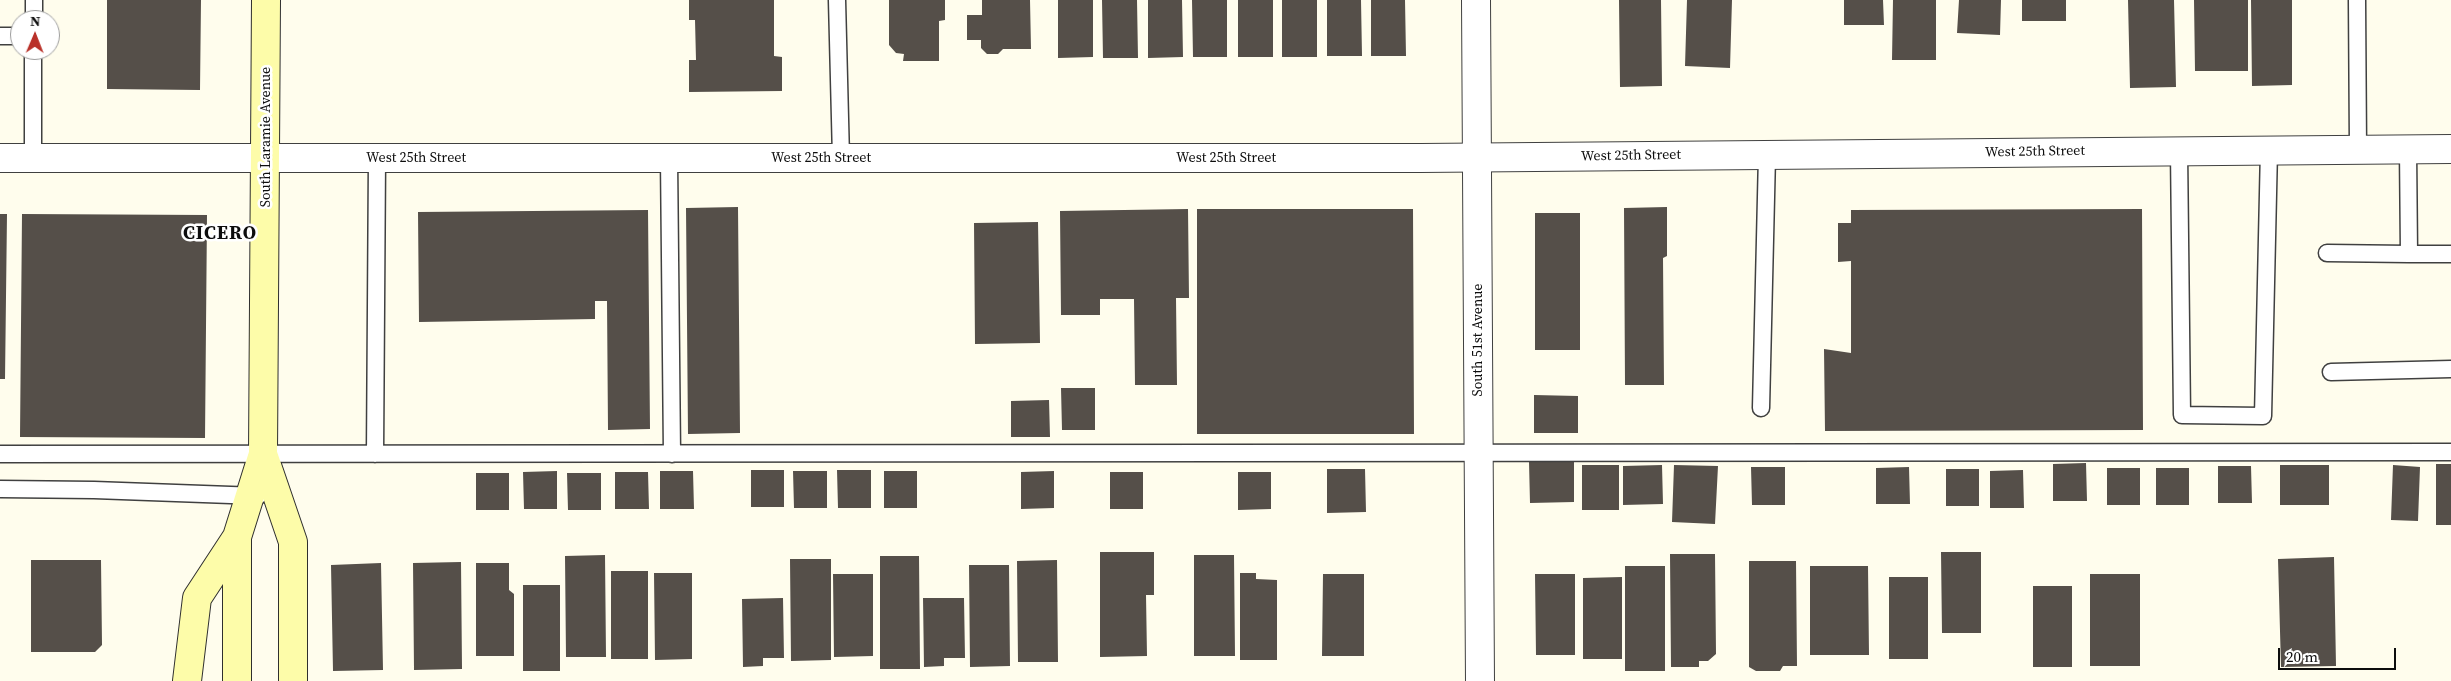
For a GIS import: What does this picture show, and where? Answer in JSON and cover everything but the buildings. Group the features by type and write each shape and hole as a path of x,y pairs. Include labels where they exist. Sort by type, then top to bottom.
{"main road":[{"name":"South Laramie Avenue","path":"237,681 237,537 263,454 267,158 266,0"},
{"name":"South Laramie Avenue","path":"263,454 293,542 293,681"},
{"path":"187,681 197,598 237,537"}],"street":[{"name":"South 51st Avenue","path":"1476,0 1480,681"},
{"name":"West 25th Street","path":"0,158 1477,158 2358,148 2451,149"}],"lane":[{"path":"837,0 842,158"},
{"path":"2357,0 2358,148"},
{"path":"33,158 34,60"},
{"path":"2180,150 2182,415 2262,416 2269,149"},
{"path":"2408,149 2409,254"},
{"path":"1761,408 1767,155"},
{"path":"375,454 377,158"},
{"path":"669,158 672,454"},
{"path":"2327,253 2451,254"},
{"path":"2331,372 2451,369"},
{"path":"0,454 2451,452"},
{"path":"0,489 94,490 278,497"}],"district":[{"name":"CICERO","path":"220,234"}]}
